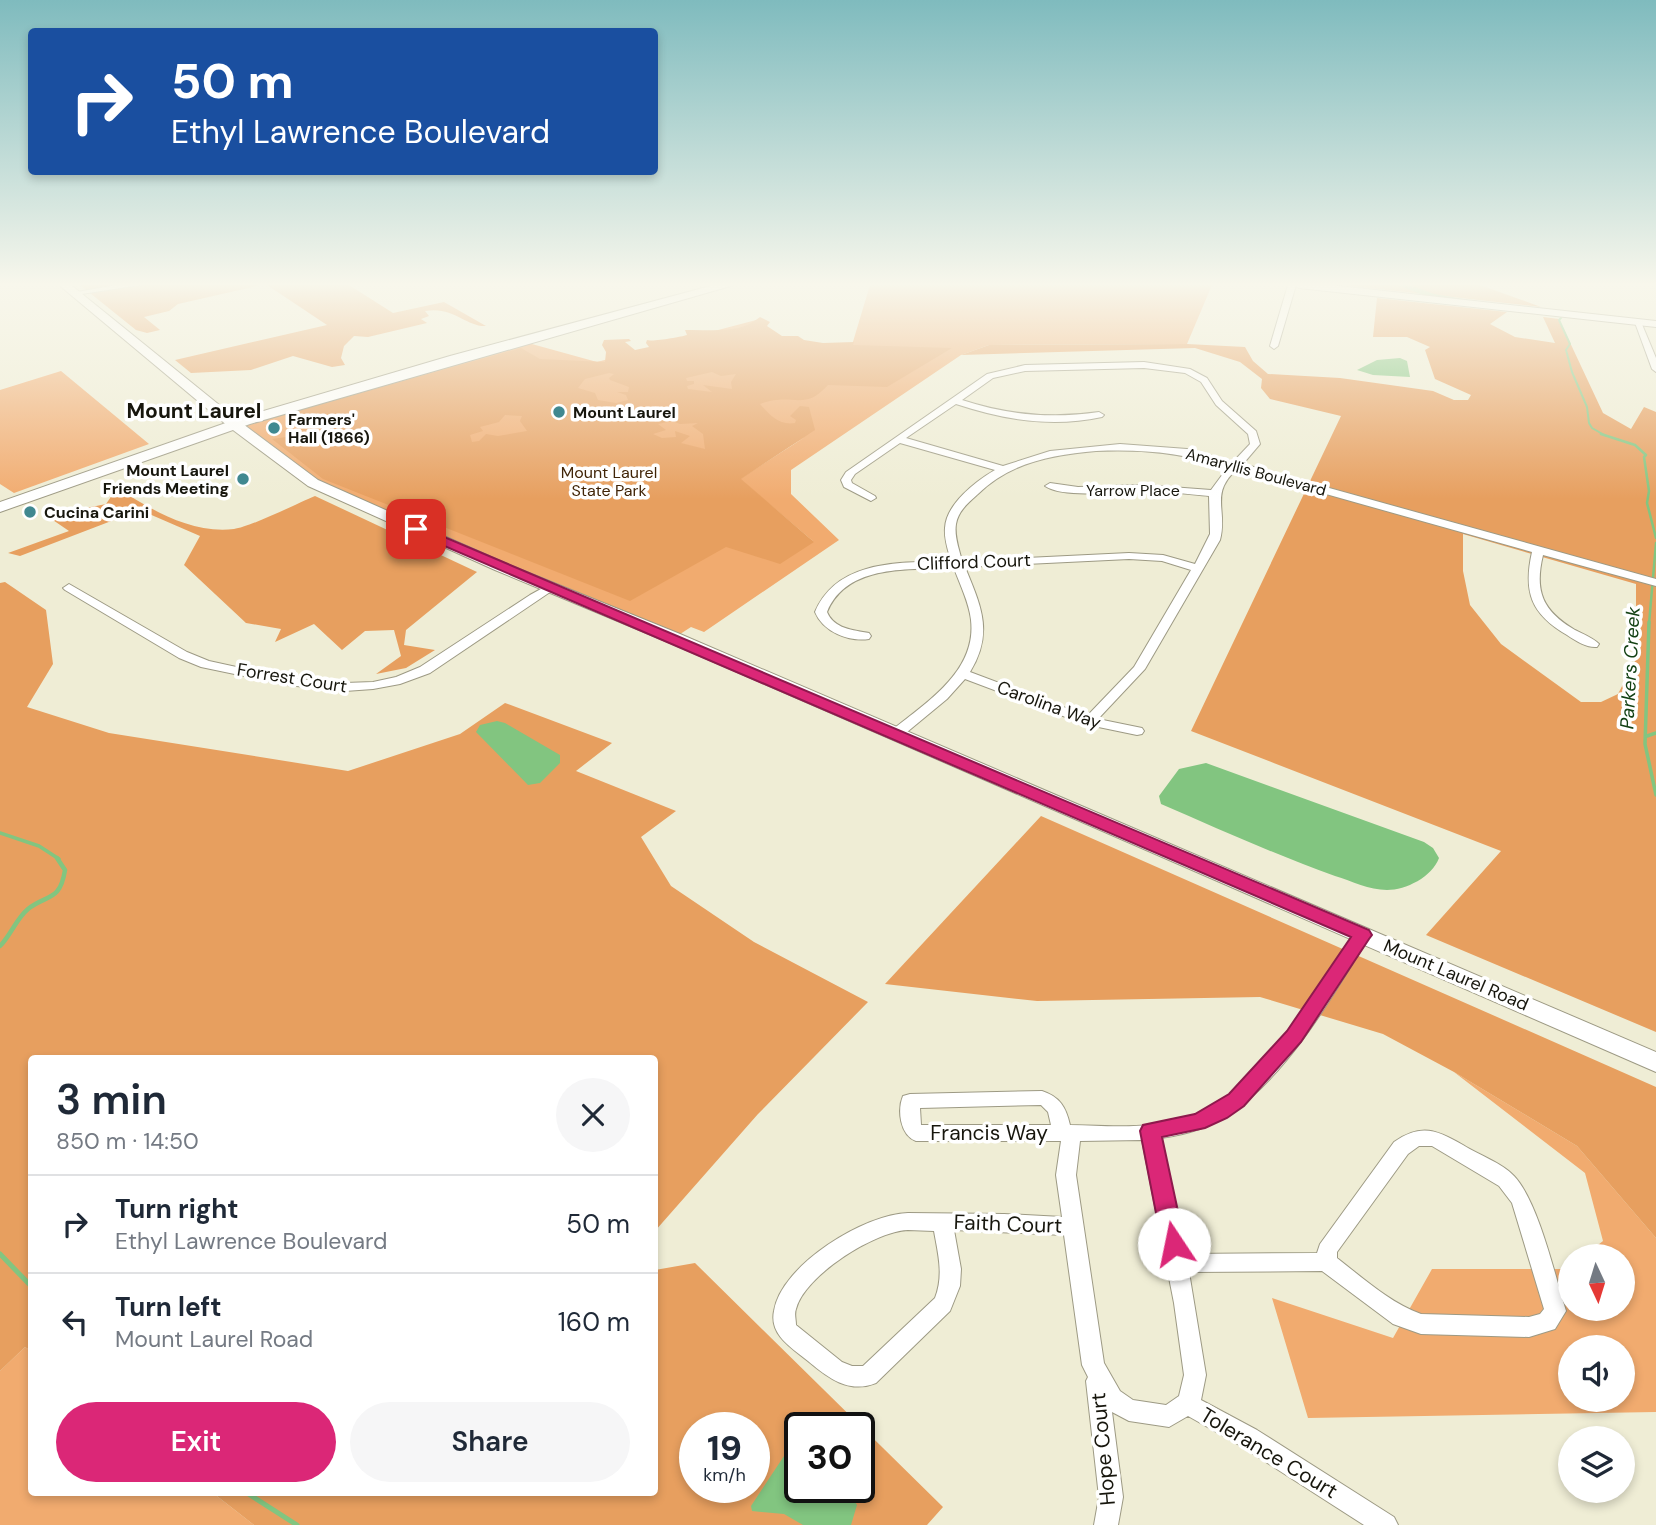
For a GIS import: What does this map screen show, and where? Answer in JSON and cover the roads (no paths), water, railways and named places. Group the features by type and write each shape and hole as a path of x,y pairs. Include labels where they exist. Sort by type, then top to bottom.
{"main road":[{"name":"Mount Laurel Road","path":"151,356 234,424 313,483 550,588 896,734 1656,1062"},
{"path":"0,507 234,424 466,356"}],"street":[{"path":"871,498 848,485 848,476 989,376 1008,370 1144,365 1170,367 1204,380 1219,403 1253,433 1256,441 1254,447 1223,476 1215,493 1218,529 1139,669 1089,721"},
{"path":"954,400 1031,421 1059,421 1099,415"},
{"path":"897,439 1004,469"},
{"name":"Amaryllis Boulevard","path":"896,734 963,674 976,648 978,628 950,533 953,516 970,495 1004,469 1043,456 1119,447 1187,452 1656,583"},
{"name":"Yarrow Place","path":"1050,486 1078,490 1144,488 1215,493"},
{"path":"1538,550 1532,572 1541,609 1561,628 1593,644"},
{"name":"Clifford Court","path":"865,636 832,628 822,617 824,603 837,590 862,573 877,568 959,562 1138,556 1163,558 1197,568"},
{"name":"Forrest Court","path":"69,588 183,655 205,664 348,688 380,685 423,671 522,603 550,588"},
{"name":"Carolina Way","path":"963,674 1089,721 1136,731"},
{"path":"1067,1133 1150,1131 1198,1122 1237,1100 1294,1036 1362,935"},
{"name":"Francis Way","path":"1042,1098 1051,1100 1067,1133 916,1133 912,1128 911,1101 1042,1098"},
{"path":"1096,1373 1112,1399 1129,1410 1169,1416 1187,1404 1193,1393 1195,1375 1177,1263 1150,1131"},
{"name":"Hope Court","path":"1067,1133 1066,1175 1096,1373 1111,1496 1107,1525"},
{"path":"1177,1263 1326,1262 1384,1306 1401,1317 1421,1324 1529,1327 1547,1322 1556,1311 1521,1200 1506,1180 1436,1139 1413,1138 1402,1148 1327,1250 1326,1262"},
{"name":"Faith Court","path":"943,1222 951,1269 950,1286 943,1304 868,1376 854,1378 838,1374 786,1327 783,1312 789,1296 824,1259 859,1235 894,1222 1009,1221 1073,1227"},
{"name":"Tolerance Court","path":"1187,1404 1249,1437 1385,1525"}],"waterway":[{"name":"Parkers Creek","path":"1568,356 1587,407 1589,423 1604,435"},
{"name":"Parkers Creek","path":"1604,435 1635,445 1646,455 1644,457 1649,491 1647,503 1656,538"},
{"name":"Parkers Creek","path":"1649,624 1656,543"},
{"name":"Parkers Creek","path":"1649,622 1645,744 1656,795"},
{"path":"1647,736 1656,733"},
{"path":"0,833 39,846 59,859"},
{"path":"0,946 28,909 52,896 60,887 65,870 57,858"},
{"path":"0,1254 28,1283"},
{"path":"252,1496 297,1525"}],"place":[{"name":"Mount Laurel","path":"559,412"},
{"name":"Farmers' Hall (1866)","path":"274,428"},
{"name":"Mount Laurel Friends Meeting","path":"243,479"},
{"name":"Cucina Carini","path":"30,512"}],"district":[{"name":"Mount Laurel","path":"194,411"}],"park label":[{"name":"Mount Laurel State Park","path":"609,481"}]}
